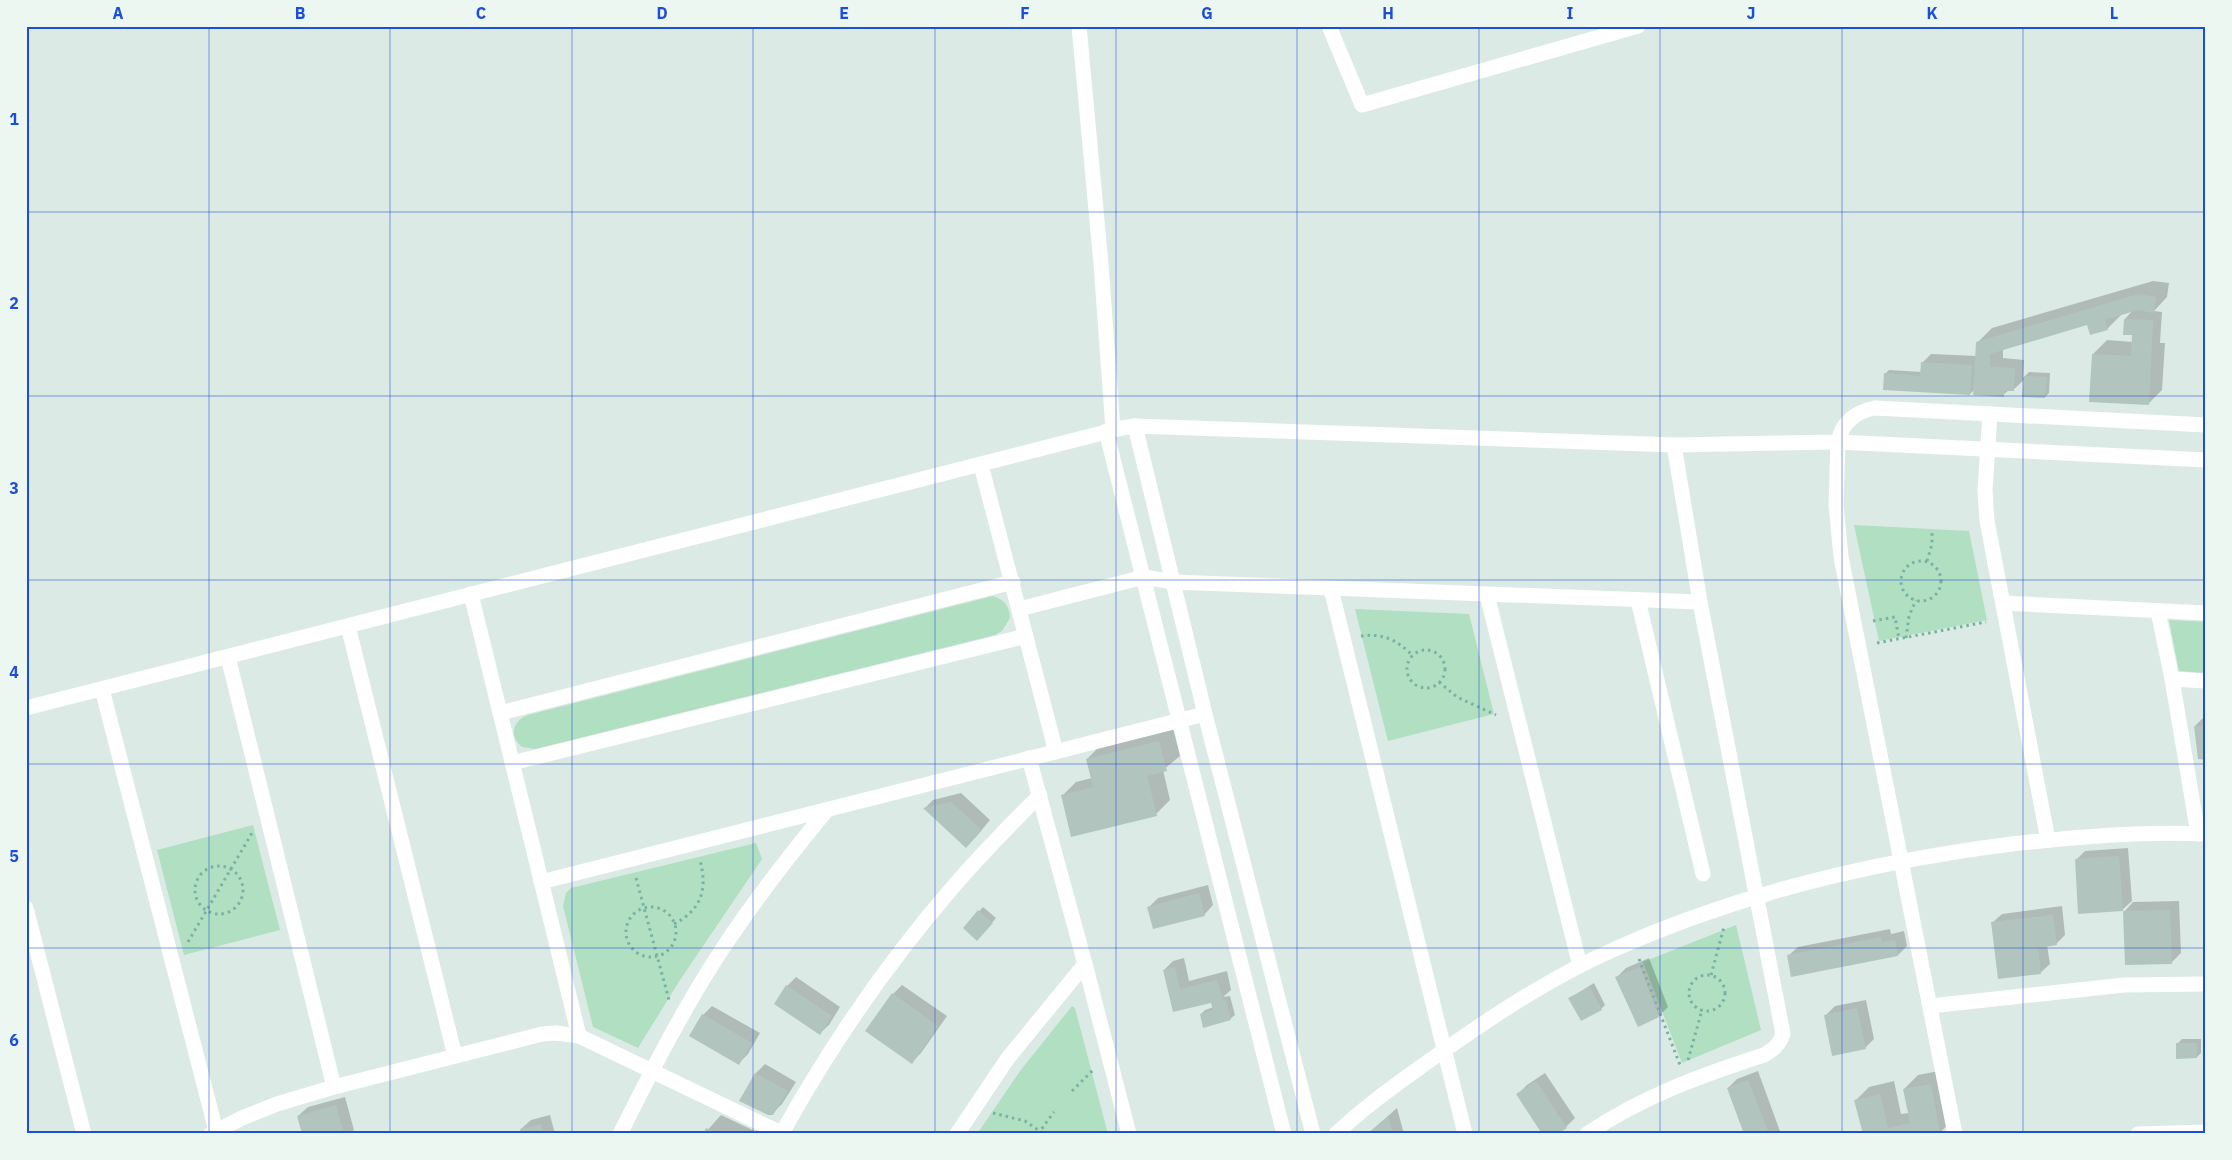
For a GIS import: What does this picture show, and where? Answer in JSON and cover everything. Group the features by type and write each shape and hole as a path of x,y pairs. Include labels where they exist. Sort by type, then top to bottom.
{"street":[{"path":"1079,26 1101,264 1110,430 1144,576 1284,1134"},
{"path":"1329,26 1362,106 1638,26"},
{"path":"1955,1134 1859,647 1838,530 1836,482 1838,442 1849,419 1866,410 1885,408 2206,425"},
{"path":"1990,414 1985,505 2048,840"},
{"path":"1135,426 1205,714 1313,1134"},
{"path":"26,708 981,465 1110,430 1135,426 1674,445 1838,442 2206,460"},
{"path":"1587,1134 1643,1101 1686,1079 1764,1055 1774,1049 1780,1042 1783,1034 1700,602 1674,445"},
{"path":"981,465 1056,752"},
{"path":"1019,609 1144,576 1173,582 1700,602"},
{"path":"500,713 1012,582"},
{"path":"1331,589 1465,1134"},
{"path":"471,594 579,1036"},
{"path":"1487,595 1580,966"},
{"path":"1638,600 1703,874"},
{"path":"2005,610 2206,613"},
{"path":"1336,1134 1384,1093 1508,1007 1580,966 1632,942 1729,906 1902,860 2048,840 2126,835 2202,834 2158,611"},
{"path":"348,626 456,1056"},
{"path":"512,763 1026,636"},
{"path":"228,657 334,1087"},
{"path":"2172,679 2206,681"},
{"path":"102,689 173,966 213,1132 259,1111 334,1087 542,1034 556,1033 579,1036 782,1133 827,1055 888,967 954,886 1040,796"},
{"path":"541,882 1205,714"},
{"path":"1029,758 1109,1055 1128,1134"},
{"path":"620,1134 676,1027 742,920 826,811"},
{"path":"26,908 84,1134"},
{"path":"957,1134 1008,1058 1085,964"},
{"path":"1930,1006 2124,985 2206,984"},
{"path":"2138,1134 2206,1132"}],"path":[{"path":"1927,561 1932,544 1932,532"},
{"path":"1927,561 1939,571 1941,586 1937,594 1931,599 1916,600 1909,597 1904,591 1902,575 1912,563 1927,561"},
{"path":"1906,638 1909,616 1916,600"},
{"path":"1859,647 1906,638 2005,610"},
{"path":"1855,625 1895,617 1899,639"},
{"path":"1343,639 1374,634 1384,636 1403,646 1413,656"},
{"path":"1423,650 1432,651 1439,655 1444,662 1445,671 1439,682 1428,688 1420,687 1413,683 1408,676 1407,667 1413,656 1423,650"},
{"path":"1439,682 1458,697 1520,726"},
{"path":"173,966 266,810"},
{"path":"674,924 691,913 700,898 703,870 696,843"},
{"path":"632,859 676,1027"},
{"path":"222,865 231,868 238,875 242,884 243,893 240,902 233,910 225,914 215,914 206,911 199,904 195,896 194,886 198,877 204,870 213,866 222,865"},
{"path":"1711,975 1729,906"},
{"path":"645,908 658,908 666,913 674,924 675,939 670,948 657,956 644,956 635,952 629,944 626,935 627,925 631,916 645,908"},
{"path":"1632,942 1686,1079"},
{"path":"1700,975 1711,975 1722,982 1725,990 1724,998 1720,1005 1713,1010 1702,1010 1691,1003 1688,996 1689,987 1693,980 1700,975"},
{"path":"1686,1079 1702,1010"},
{"path":"1072,1091 1109,1055"},
{"path":"972,1109 1017,1118 1044,1134"},
{"path":"1039,1132 1054,1112"}],"green space":[{"path":"1854,525 1969,531 1987,620 1879,641"},
{"path":"993,596 1001,599 1006,604 1010,618 1002,631 995,635 535,749 522,747 515,738 514,729 518,721 528,715"},
{"path":"1355,609 1469,614 1494,714 1388,741"},
{"path":"2169,620 2206,622 2206,673 2179,671"},
{"path":"253,825 280,930 184,955 157,850"},
{"path":"756,843 762,859 680,980 638,1048 593,1027 563,906 566,893 571,888"},
{"path":"1736,925 1761,1030 1682,1063 1643,962"},
{"path":"1072,1006 1075,1008 1108,1134 977,1134 1020,1071"}],"building":[{"path":"2138,294 2156,297 2154,313 2138,310 2105,320 2108,330 2090,335 2087,325 1990,354 1990,367 2015,368 2014,391 2004,391 2004,397 1973,395 1976,342"},
{"path":"2124,319 2153,320 2149,405 2089,402 2092,354 2131,356 2132,335 2123,335"},
{"path":"1921,362 1972,365 1970,395 1883,390 1884,373 1920,376"},
{"path":"2024,376 2047,377 2045,398 2022,397"},
{"path":"2194,726 2206,726 2206,760 2198,759"},
{"path":"1159,741 1167,771 1147,776 1157,816 1071,837 1061,795 1093,787 1086,759"},
{"path":"951,802 982,830 966,848 923,808"},
{"path":"2119,856 2123,911 2078,914 2075,859"},
{"path":"1199,893 1205,916 1153,929 1147,907"},
{"path":"978,910 993,923 977,941 963,928"},
{"path":"2170,910 2172,964 2125,965 2123,911"},
{"path":"2053,915 2057,945 2038,948 2041,974 1998,979 1991,922"},
{"path":"1881,937 1882,942 1895,940 1898,956 1791,977 1787,955"},
{"path":"1175,967 1180,989 1217,980 1223,1000 1226,999 1231,1020 1203,1028 1200,1014 1213,1010 1211,1003 1173,1012 1163,970"},
{"path":"1640,967 1659,1017 1638,1027 1615,977"},
{"path":"786,985 832,1016 820,1035 774,1004"},
{"path":"1590,987 1602,1010 1581,1021 1568,998"},
{"path":"892,993 938,1026 912,1064 865,1031"},
{"path":"1857,1008 1866,1049 1832,1056 1824,1015"},
{"path":"702,1014 752,1043 739,1065 689,1036"},
{"path":"2176,1043 2197,1043 2197,1058 2176,1059"},
{"path":"755,1073 788,1091 773,1115 768,1115 739,1101"},
{"path":"1748,1080 1769,1134 1744,1134 1727,1088"},
{"path":"1536,1081 1567,1128 1558,1134 1542,1134 1516,1094"},
{"path":"1931,1084 1939,1128 1938,1134 1863,1134 1854,1100 1880,1094 1888,1128 1910,1123 1903,1089"},
{"path":"336,1105 344,1134 302,1134 297,1116"},
{"path":"1388,1116 1393,1134 1367,1134"},
{"path":"541,1124 544,1134 521,1134 520,1129"},
{"path":"706,1128 718,1134 703,1134"}]}
